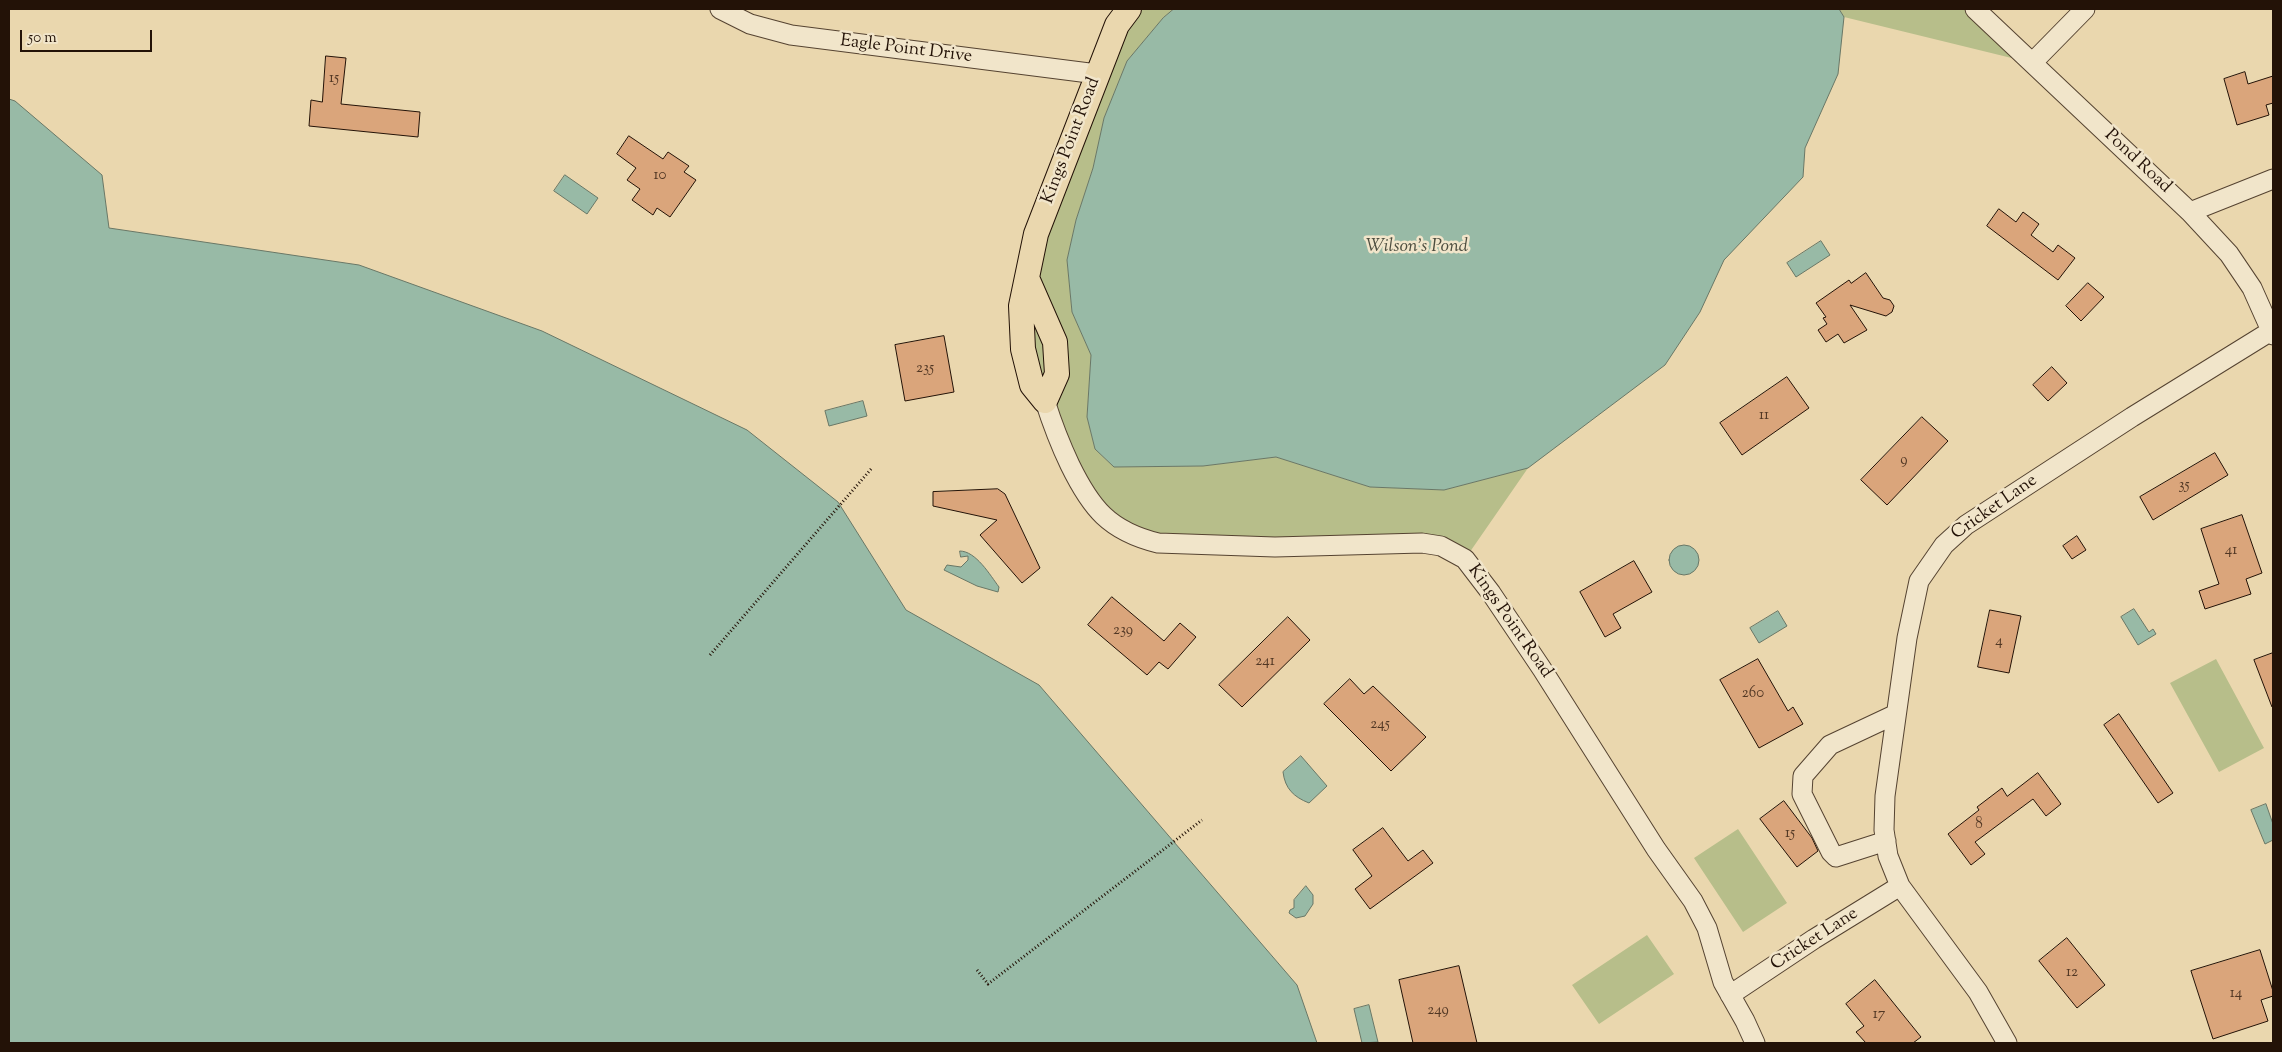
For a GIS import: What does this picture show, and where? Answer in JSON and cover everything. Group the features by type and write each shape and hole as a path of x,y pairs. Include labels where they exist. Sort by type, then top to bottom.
{"main road":[{"name":"Kings Point Road","path":"1045,401 1032,385 1023,349 1021,306 1036,234 1117,25 1129,9"},
{"path":"1027,278 1055,342 1057,374 1045,401"}],"street":[{"name":"Eagle Point Drive","path":"720,9 750,24 791,35 1097,74"},
{"name":"Pond Road","path":"1975,9 2190,212 2229,254 2252,288 2272,333"},
{"path":"2032,63 2085,9"},
{"path":"2190,212 2273,179"},
{"name":"Cricket Lane","path":"2007,1043 1978,992 1900,886 1888,856 1885,796 1909,624 1919,581 1944,545 1966,525 2132,417 2272,333"},
{"name":"Kings Point Road","path":"1045,401 1054,432 1085,494 1097,510 1113,524 1139,538 1158,543 1275,547 1422,543 1441,546 1465,559 1495,599 1542,669 1656,849 1693,901 1707,928 1723,982 1755,1043"},
{"path":"1886,841 1836,857 1831,852 1802,794 1803,776 1830,745 1896,714"},
{"name":"Cricket Lane","path":"1730,995 1814,938 1900,886"}],"path":[{"path":"710,655 872,468"},
{"path":"977,970 988,984 1202,820"}],"shaded area":[{"path":"1129,9 1174,9 1163,18 1127,61 1104,118 1093,168 1076,220 1067,260 1072,312 1091,355 1087,417 1095,449 1114,467 1203,466 1276,457 1370,487 1444,490 1528,468 1465,559 1441,546 1158,543 1113,524 1032,385 1027,278"},
{"path":"1839,9 1975,9 2032,63 1844,17"},
{"path":"2216,659 2264,748 2219,772 2170,683"},
{"path":"1738,829 1787,903 1743,932 1694,858"},
{"path":"1647,935 1674,974 1599,1024 1572,985"}],"water":[{"name":"Wilson's Pond","path":"1174,9 1839,9 1844,17 1838,74 1805,148 1803,177 1724,260 1700,312 1665,365 1528,468 1444,490 1370,487 1276,457 1203,466 1114,467 1095,449 1087,417 1091,355 1072,312 1067,260 1076,220 1093,168 1104,118 1127,61 1163,18"},
{"path":"9,99 15,101 102,175 109,228 359,265 542,331 747,430 838,502 906,610 1039,685 1297,985 1317,1043 9,1043"},
{"path":"565,175 598,198 587,214 554,191"},
{"path":"1821,241 1830,255 1796,277 1787,263"},
{"path":"863,401 867,416 829,426 825,411"},
{"path":"1684,545 1690,546 1698,554 1698,566 1690,574 1684,575 1678,574 1670,566 1669,560 1670,554 1678,546"},
{"path":"960,551 972,555 982,564 999,587 998,592 977,586 944,570 947,565 961,567 968,560 968,556 961,557"},
{"path":"2134,609 2149,632 2153,629 2156,634 2138,645 2121,617"},
{"path":"1778,611 1787,626 1759,643 1750,628"},
{"path":"1301,756 1327,786 1309,803 1291,792 1284,778 1283,772"},
{"path":"2266,804 2273,824 2273,840 2265,844 2251,810"},
{"path":"1306,886 1313,895 1313,904 1305,916 1296,918 1289,913 1294,908 1294,900"},
{"path":"1369,1005 1378,1042 1362,1043 1354,1009"}],"building":[{"path":"326,56 346,58 341,104 420,112 418,137 309,126 311,100 322,102"},
{"path":"2245,72 2248,84 2273,76 2273,103 2266,105 2269,115 2237,125 2224,79"},
{"path":"629,136 663,159 668,152 689,166 684,172 696,180 670,217 657,208 653,215 632,200 640,189 627,180 636,168 617,154"},
{"path":"1999,209 2016,222 2023,212 2039,224 2031,235 2053,252 2058,245 2075,258 2058,280 1987,226"},
{"path":"1866,273 1883,298 1890,300 1894,306 1892,312 1886,316 1850,305 1867,330 1844,343 1838,334 1826,342 1818,330 1827,324 1823,318 1826,317 1816,303 1849,280 1851,283"},
{"path":"2088,283 2104,297 2081,321 2066,306"},
{"path":"944,336 954,392 905,401 895,345"},
{"path":"2052,367 2067,383 2048,401 2033,385"},
{"path":"1787,377 1809,408 1742,455 1720,423"},
{"path":"1922,417 1948,441 1887,505 1861,480"},
{"path":"2215,453 2228,475 2153,520 2140,497"},
{"path":"998,489 1005,494 1040,568 1022,583 980,535 997,520 933,506 933,492"},
{"path":"2242,515 2262,573 2246,579 2251,594 2205,609 2199,591 2219,584 2201,529"},
{"path":"2077,536 2086,550 2072,559 2063,546"},
{"path":"1634,561 1652,592 1613,614 1621,628 1605,637 1580,592"},
{"path":"1112,597 1164,641 1180,623 1196,637 1168,669 1159,662 1147,675 1088,625"},
{"path":"1990,610 2021,616 2009,673 1978,667"},
{"path":"1288,617 1310,640 1242,707 1219,685"},
{"path":"2273,653 2273,707 2272,707 2254,660"},
{"path":"1758,659 1788,711 1793,707 1803,724 1759,748 1720,680"},
{"path":"1350,679 1364,694 1373,686 1426,737 1391,771 1324,704"},
{"path":"2119,714 2173,793 2158,803 2104,725"},
{"path":"2038,773 2061,804 2046,816 2033,799 1975,842 1985,854 1971,865 1948,834 1979,810 1977,807 2002,788 2007,796"},
{"path":"1784,801 1812,838 1818,851 1797,867 1760,819"},
{"path":"1383,828 1408,861 1423,850 1433,863 1370,909 1355,889 1372,876 1353,850"},
{"path":"2067,938 2105,985 2077,1008 2039,961"},
{"path":"2260,950 2273,991 2273,996 2261,1000 2268,1021 2213,1039 2191,971"},
{"path":"1459,966 1477,1043 1413,1043 1399,980"},
{"path":"1875,980 1921,1037 1913,1043 1866,1043 1856,1032 1864,1026 1846,1004"}]}
